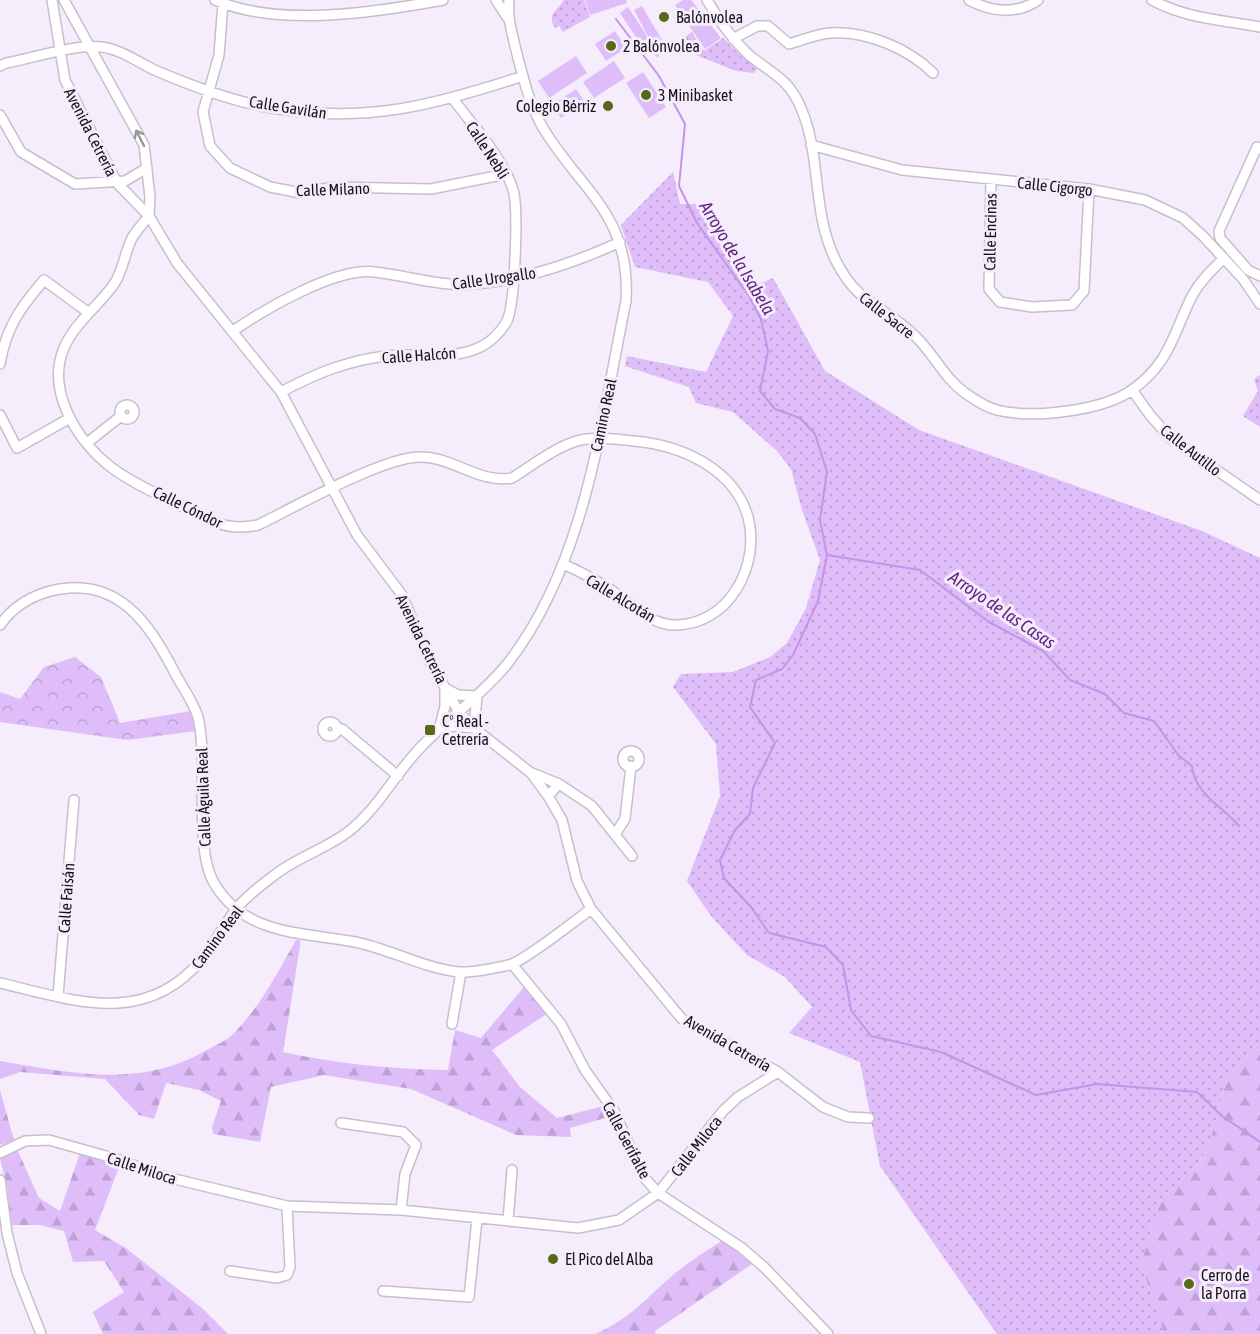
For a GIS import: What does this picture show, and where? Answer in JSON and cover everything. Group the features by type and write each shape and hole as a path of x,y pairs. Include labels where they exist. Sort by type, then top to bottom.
{"street":[{"name":"Avenida Cetrería","path":"52,0 65,80 117,183 149,216 177,263 281,392 357,535 402,595 430,662 459,712 474,728 531,773 548,796 562,820 576,881 591,909 682,1019 778,1072 823,1107 848,1117 869,1118"},
{"path":"64,0 144,145 150,197 149,216"},
{"path":"219,2 263,13 297,14 408,6 443,0"},
{"path":"497,0 503,0"},
{"name":"Camino Real","path":"497,0 510,21"},
{"name":"Camino Real","path":"0,983 113,1005 150,998 172,987 203,958 237,908 282,868 347,833 368,814 420,747 477,696 518,648 563,564 580,520 598,438 626,301 627,271 620,242 599,199 542,126 523,76 510,21 509,0"},
{"path":"969,0 996,10 1016,9 1038,0"},
{"path":"1152,0 1186,14 1222,23 1260,27"},
{"name":"Calle Sacre","path":"710,1 733,39 750,55 773,70 789,87 801,107 826,239 848,282 863,299 913,334 963,392 996,410 1024,413 1092,408 1112,402 1132,390 1162,362 1192,296 1203,278 1224,258"},
{"name":"Calle Milano","path":"219,2 219,55 202,112 210,146 230,168 270,187 301,193 334,187 421,190 506,174"},
{"path":"733,39 757,26 768,26 789,44 830,33 876,39 918,57 933,73"},
{"name":"Calle Gavilán","path":"0,66 90,46 116,50 158,71 207,90 271,108 340,115 403,110 453,99 523,76"},
{"name":"Calle Nebli","path":"453,99 506,174 514,195 514,277"},
{"path":"0,115 18,149 24,155 75,184 117,183 147,168"},
{"name":"Calle Cigorgo","path":"810,145 902,170 991,181 1089,189 1146,200 1183,218 1224,258 1259,300"},
{"path":"1260,148 1257,147 1219,231 1220,238 1248,270 1260,276"},
{"name":"Calle Encinas","path":"991,181 989,289 1000,302 1032,307 1072,305 1084,291 1089,189"},
{"name":"Calle Cóndor","path":"149,216 132,238 115,283 73,330 62,351 58,374 61,397 70,418 87,444 108,465 223,526 242,528 258,525 332,490"},
{"name":"Calle Urogallo","path":"233,331 265,309 344,275 373,271 442,285 477,284 579,261 620,242"},
{"name":"Calle Halcón","path":"281,392 314,374 353,361 394,355 465,352 477,349 488,342 506,321 511,310 514,277"},
{"path":"0,364 2,348 18,311 44,280 89,313"},
{"name":"Calle Autillo","path":"1132,390 1150,416 1170,438 1260,500"},
{"path":"0,415 17,448 70,418"},
{"path":"87,444 121,416"},
{"name":"Calle Alcotán","path":"332,490 387,464 420,457 446,462 493,480 512,478 571,443 598,438 657,443 695,457 720,475 732,489 747,517 749,560 742,580 728,602 692,622 672,625 656,621 610,589 563,564"},
{"name":"Calle Águila Real","path":"0,625 16,606 52,590 74,588 97,590 118,599 136,612 150,627 197,716 204,772 204,852 214,882 237,908 253,921 272,929 354,942 424,964 461,972 512,964 591,909"},
{"path":"445,688 468,697 477,696 474,728 453,726 439,730 445,706 445,688"},
{"path":"337,729 342,729 398,776"},
{"path":"615,833 625,819 631,766"},
{"path":"531,773 559,784 592,806 633,856"},
{"path":"548,796 552,788 559,784"},
{"name":"Calle Faisán","path":"58,996 74,800"},
{"name":"Calle Gerifalte","path":"512,964 561,1024 585,1070 614,1111 643,1176 658,1193 742,1248 765,1268 828,1334"},
{"path":"452,1024 461,972"},
{"name":"Calle Miloca","path":"0,1154 25,1141 49,1140 120,1160 162,1176 287,1206 402,1210 578,1228 619,1220 658,1193 723,1111 738,1097 778,1072"},
{"path":"341,1123 403,1132 416,1145 405,1174 402,1210"},
{"path":"508,1221 512,1170"},
{"path":"0,1180 16,1273 41,1334"},
{"path":"230,1271 277,1278 287,1275 290,1267 287,1206"},
{"path":"383,1291 469,1297 477,1219"}],"green space":[{"path":"564,0 584,0 590,17 563,32 559,26 555,28 552,15"},
{"path":"585,0 626,0 627,3 590,15"},
{"path":"683,0 691,0 721,38 705,49 675,5"},
{"path":"642,6 663,42 658,58 646,47 648,44 643,48 620,13 628,7 651,42 634,10"},
{"name":"2 Balónvolea","path":"615,31 626,48 606,61 595,44"},
{"path":"692,32 704,51 723,38 743,58 759,67 754,73 736,71 673,46"},
{"path":"576,56 587,73 549,98 538,81"},
{"path":"614,61 625,78 594,98 583,82"},
{"name":"3 Minibasket","path":"643,72 666,107 649,118 626,83"},
{"path":"576,89 585,102 561,118 552,105"},
{"path":"673,172 680,204 697,204 747,289 773,278 825,371 919,430 1202,531 1260,558 1260,1041 1227,1079 1210,1141 1201,1160 1161,1199 1141,1263 1164,1330 1162,1334 997,1334 880,1166 860,1062 789,1033 812,1007 785,977 747,955 711,916 687,881 720,796 716,744 673,687 681,674 733,672 770,657 787,643 806,608 820,560 802,510 791,469 777,451 733,412 696,403 689,387 625,366 627,356 706,372 733,316 708,282 635,267 621,225"},
{"path":"1260,375 1260,427 1243,416 1258,391 1254,379"},
{"path":"75,657 101,677 120,723 191,711 196,731 127,740 0,722 0,692 20,699 44,667"},
{"path":"296,940 300,940 300,946 283,1052 365,1065 448,1070 455,1030 481,1038 524,987 548,1013 492,1050 520,1087 557,1118 603,1106 612,1116 570,1128 571,1137 516,1135 411,1089 324,1075 271,1087 260,1142 213,1134 212,1127 221,1101 199,1090 166,1083 154,1119 139,1115 105,1079 20,1072 0,1079 0,1061 53,1070 104,1075 130,1074 180,1063 226,1040 242,1025 267,990"},
{"path":"1260,1041 1260,1334 1162,1334 1163,1329 1141,1263 1161,1199 1201,1160 1210,1141 1227,1079"},
{"path":"0,1090 14,1140 0,1145"},
{"path":"17,1149 39,1198 60,1211 80,1153 120,1165 95,1230 127,1249 202,1308 228,1334 103,1334 93,1312 124,1292 104,1261 73,1262 64,1231 40,1225 12,1225 7,1186 0,1159"},
{"path":"723,1240 752,1264 655,1331 656,1334 595,1334 628,1315 679,1270"}],"waterway":[{"name":"Arroyo de la Isabela","path":"616,19 659,76 685,124 679,186 697,223 749,296 761,319 768,351 760,391 775,409 800,418 815,434 827,472 820,520 827,555 818,601 793,655 782,669 756,680 750,707 775,743 753,788 750,814 735,830 720,860 724,878 751,907 769,933 826,947 843,965 851,1010 871,1036 941,1052 1036,1095 1097,1084 1197,1092 1222,1116 1260,1142"},
{"name":"Arroyo de las Casas","path":"827,555 920,570 989,622 1043,651 1070,680 1105,694 1124,713 1154,721 1179,756 1192,766 1194,776 1204,792 1239,826"}],"place":[{"name":"Balónvolea","path":"664,17"},
{"name":"2 Balónvolea","path":"611,46"},
{"name":"3 Minibasket","path":"646,95"},
{"name":"Colegio Bérriz","path":"608,106"},
{"name":"Cº Real - Cetrería","path":"430,730"},
{"name":"El Pico del Alba","path":"553,1259"},
{"name":"Cerro de la Porra","path":"1189,1284"}]}
